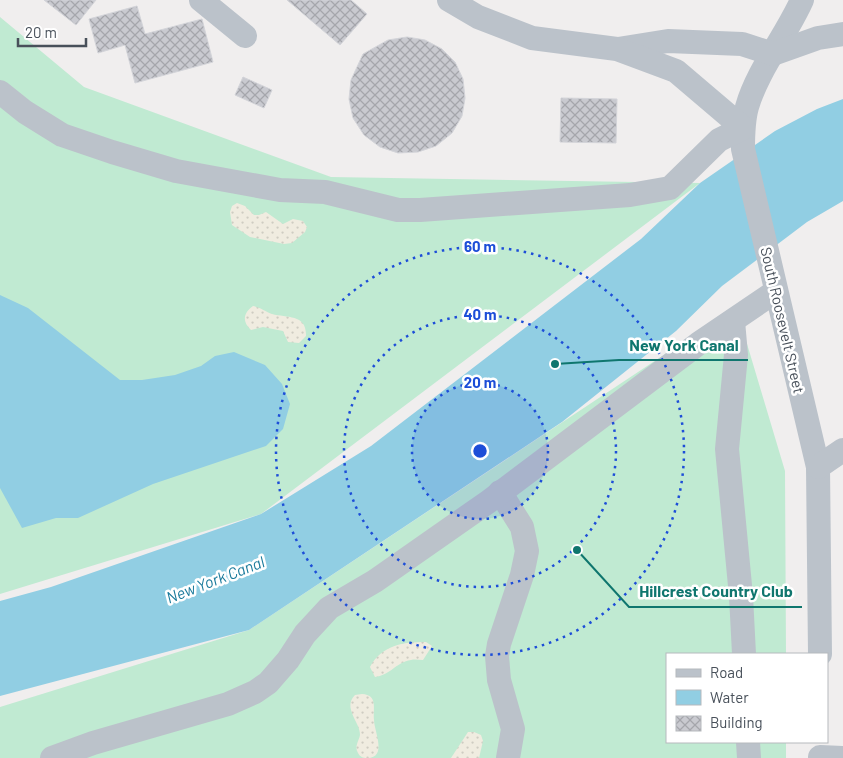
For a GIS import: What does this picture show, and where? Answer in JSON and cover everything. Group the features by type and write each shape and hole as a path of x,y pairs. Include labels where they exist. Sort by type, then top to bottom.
{"street":[{"path":"201,0 245,36"},
{"path":"449,0 478,18 532,38 617,49 676,71 743,139"},
{"name":"South Roosevelt Street","path":"802,0 752,91 746,109 743,139 774,284 818,467 820,653"},
{"path":"617,49 668,41 742,44 773,54 818,38 843,34"},
{"path":"0,92 25,112 62,136 112,152 176,170 231,182 280,190 325,192 398,210 630,195 670,188 719,140 743,139"},
{"path":"52,758 93,743 228,704 255,692 268,683 288,660 305,634 329,608 375,581 500,492 690,350 733,321 774,284"},
{"path":"733,321 736,355 727,449 741,596 744,653"},
{"path":"818,467 843,450"},
{"path":"500,492 522,527 527,551 522,575 499,644 497,656 499,680 513,729 508,758"},
{"path":"748,743 749,758"}],"green space":[{"path":"0,17 84,87 331,177 700,183 261,514 0,594"},
{"path":"736,307 785,471 786,653 666,653 666,743 786,743 786,758 0,758 0,707 249,630"}],"sand":[{"path":"237,203 245,206 254,215 266,212 283,224 293,219 303,221 307,227 305,232 292,243 284,244 250,237 232,225 230,212 232,206"},
{"path":"253,306 272,314 300,320 305,329 306,336 299,343 288,342 283,331 263,327 251,330 246,324 245,318 247,312"},
{"path":"426,642 432,646 423,660 406,661 385,674 375,677 370,667 387,649 401,644"},
{"path":"362,694 370,697 374,703 378,743 377,754 367,758 361,756 357,750 360,733 351,707 351,701 355,695"},
{"path":"468,732 481,735 483,741 479,758 451,758"}],"water":[{"path":"843,99 843,201 807,222 722,286 676,331 562,422 249,630 0,696 0,601 51,587 261,514 371,446 641,239 700,183 775,131 817,109"},
{"path":"0,295 28,308 120,380 142,380 175,375 201,366 215,356 234,352 265,365 282,384 290,404 283,429 266,446 153,484 78,518 56,518 22,528 0,488"}],"building":[{"path":"44,0 96,0 76,25"},
{"path":"287,0 351,0 367,14 340,45"},
{"path":"137,6 145,34 202,19 213,62 135,83 125,45 98,53 89,19"},
{"path":"407,37 425,40 442,49 455,62 463,79 465,98 462,116 452,133 436,146 418,152 398,153 380,147 364,135 353,118 349,99 351,80 363,54 388,40"},
{"path":"243,77 272,90 264,108 235,95"},
{"path":"561,98 617,99 616,143 560,142"}],"place":[{"name":"New York Canal","path":"555,364"},
{"name":"Hillcrest Country Club","path":"577,550"}]}
